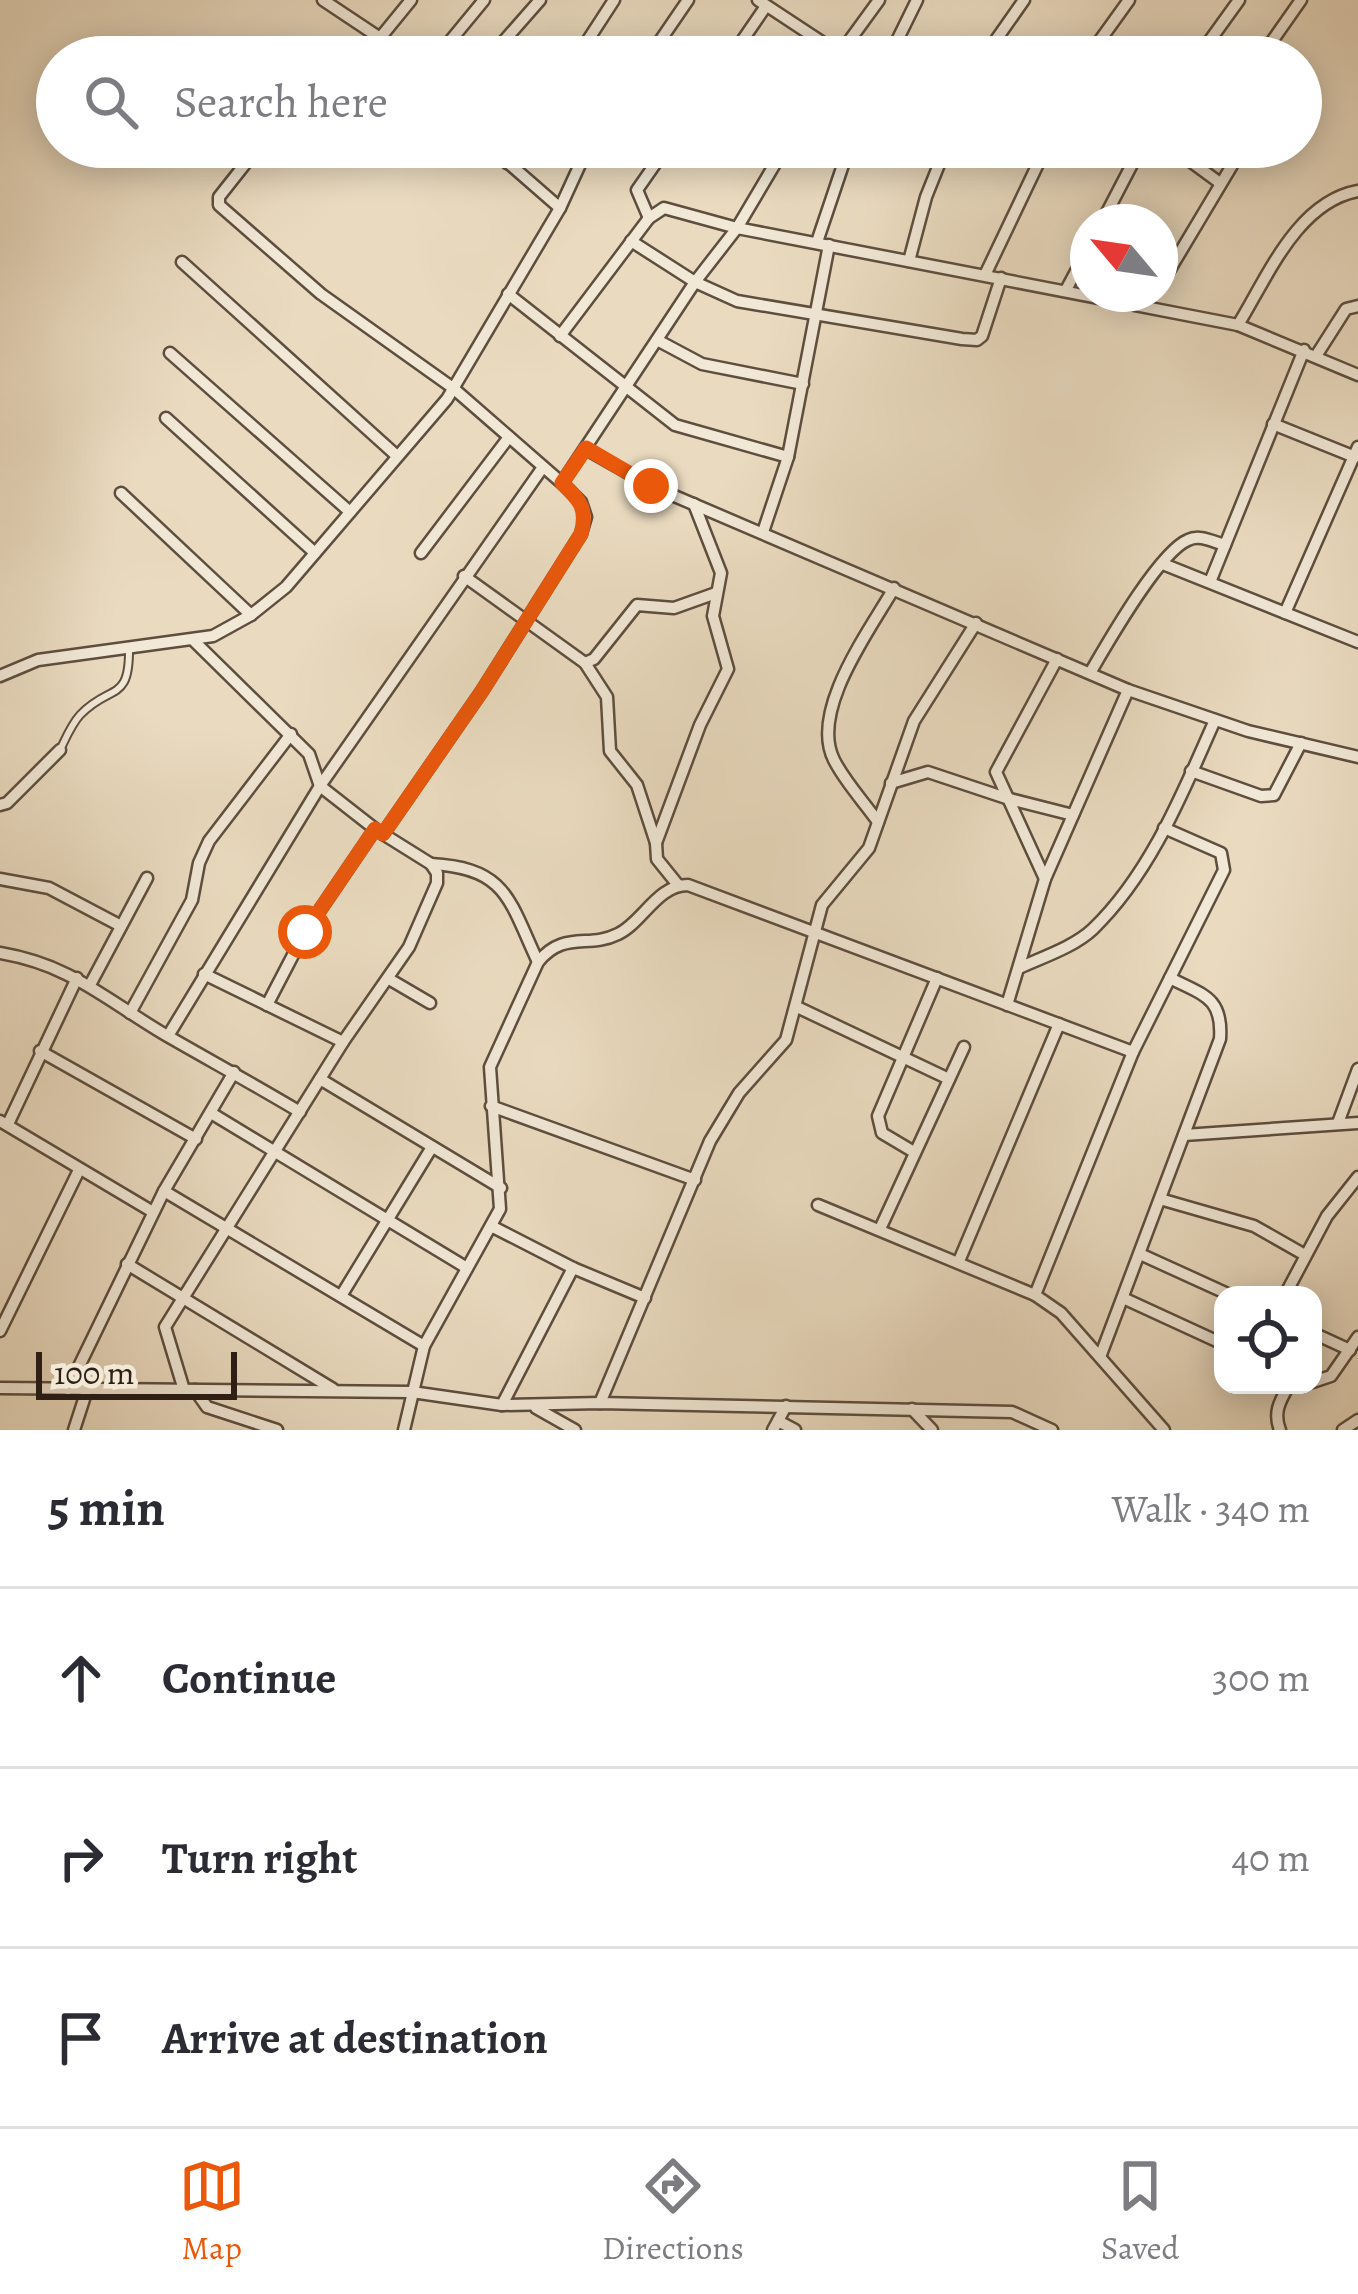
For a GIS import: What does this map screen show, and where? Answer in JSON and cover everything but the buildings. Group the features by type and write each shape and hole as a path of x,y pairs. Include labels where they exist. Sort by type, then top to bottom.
{"street":[{"path":"322,0 377,36"},
{"path":"382,36 411,0"},
{"path":"454,36 484,0"},
{"path":"508,36 540,0"},
{"path":"591,36 614,0"},
{"path":"663,36 688,0"},
{"path":"853,36 879,0"},
{"path":"900,36 917,0"},
{"path":"999,36 1024,0"},
{"path":"1103,36 1129,0"},
{"path":"1213,36 1239,0"},
{"path":"1276,36 1301,0"},
{"path":"742,36 762,3 811,36"},
{"path":"241,168 219,197 219,205 321,294 453,388 562,483 581,502 586,517 581,534 527,619 305,932 267,1005"},
{"path":"513,168 560,208"},
{"path":"0,676 38,660 213,636 251,615 286,587 453,388 560,208 578,168"},
{"path":"649,218 637,190 652,168"},
{"path":"562,483 695,282 737,228 772,168"},
{"path":"763,532 788,457 823,243 843,168"},
{"path":"909,261 938,168"},
{"path":"985,274 1036,168"},
{"path":"1111,204 1130,168"},
{"path":"1200,168 1220,183"},
{"path":"1178,255 1230,168"},
{"path":"1238,326 1306,220 1325,202 1358,191"},
{"path":"560,336 649,218 664,208 737,228 1070,290"},
{"path":"631,242 695,282 737,301 976,340 987,327 1001,278"},
{"path":"182,262 398,456"},
{"path":"1066,290 1070,283"},
{"path":"508,294 626,389 689,432 788,457"},
{"path":"1316,356 1346,309 1358,305"},
{"path":"1178,308 1304,350 1358,375"},
{"path":"657,340 702,364 803,384"},
{"path":"1210,582 1304,350"},
{"path":"170,353 350,512"},
{"path":"166,418 315,553"},
{"path":"1273,424 1357,454 1285,613"},
{"path":"421,553 509,437"},
{"path":"586,448 631,477 1128,689 1215,720 1358,757"},
{"path":"168,1036 320,785 543,467"},
{"path":"121,493 251,615"},
{"path":"656,843 700,725 728,669 714,632 721,573 694,504"},
{"path":"1090,673 1163,564 1190,538 1226,545"},
{"path":"1163,564 1358,642"},
{"path":"464,576 585,663 608,697 610,751 637,785 657,859 678,885 723,895 1133,1052"},
{"path":"878,822 833,758 828,726 842,678 894,588"},
{"path":"585,663 594,659 637,605 674,608 716,592"},
{"path":"600,1403 710,1141 740,1093 786,1040 812,931 829,895 869,848 922,705 976,623"},
{"path":"193,640 309,754 320,785 437,873 433,898 388,979 343,1042 165,1327 189,1390 207,1406 277,1430"},
{"path":"1045,879 997,779 1000,760 1057,659"},
{"path":"1007,1005 1045,879 1128,689"},
{"path":"1019,968 1091,931 1128,886 1164,828 1215,720"},
{"path":"130,1013 192,900 199,862 209,841 291,734"},
{"path":"1192,771 1261,796 1274,795 1301,743"},
{"path":"0,805 43,771 60,750"},
{"path":"891,783 928,772 1073,815"},
{"path":"1035,1294 1133,1052 1217,889 1224,859 1215,849 1164,828"},
{"path":"431,864 467,866 488,876 505,896 538,962"},
{"path":"91,983 147,878"},
{"path":"0,879 49,889 121,926"},
{"path":"404,1430 424,1346 500,1209 490,1067 538,962 549,949 563,943 617,935 678,885"},
{"path":"0,953 21,956 91,983 130,1013 300,1112"},
{"path":"204,974 343,1042"},
{"path":"77,978 4,1123 153,1212"},
{"path":"914,1152 890,1139 878,1124 883,1100 937,978"},
{"path":"1100,1357 1220,1039 1222,1016 1210,999 1170,978"},
{"path":"388,979 430,1003"},
{"path":"797,1007 950,1078"},
{"path":"959,1262 1059,1024"},
{"path":"880,1229 964,1048"},
{"path":"40,1051 196,1139"},
{"path":"1338,1124 1358,1069"},
{"path":"68,1389 153,1212 234,1072"},
{"path":"320,1079 501,1188"},
{"path":"491,1106 694,1180"},
{"path":"211,1113 467,1268"},
{"path":"1184,1135 1358,1124"},
{"path":"341,1296 432,1147"},
{"path":"0,1331 80,1170"},
{"path":"1290,1286 1341,1194 1358,1177"},
{"path":"164,1191 424,1346"},
{"path":"1160,1199 1254,1226 1305,1255"},
{"path":"818,1205 1035,1294 1061,1313 1164,1430"},
{"path":"493,1227 645,1298"},
{"path":"1140,1254 1214,1288"},
{"path":"127,1264 336,1390"},
{"path":"502,1405 573,1268"},
{"path":"1123,1298 1214,1340"},
{"path":"1322,1337 1350,1350"},
{"path":"1322,1379 1330,1376 1358,1337"},
{"path":"0,1388 336,1390 412,1392 502,1405 1012,1412 1052,1430"},
{"path":"74,1430 87,1390"},
{"path":"1280,1430 1275,1416 1285,1394"},
{"path":"532,1405 575,1430"},
{"path":"786,1406 776,1426 795,1430"},
{"path":"912,1409 932,1430"},
{"path":"1343,1430 1358,1420"}],"lane":[{"path":"60,750 80,715 123,685 128,677 129,647"}],"route":[{"path":"305,932 375,829 383,834 482,691 581,534 586,517 581,502 562,483 586,448 651,486"}]}
